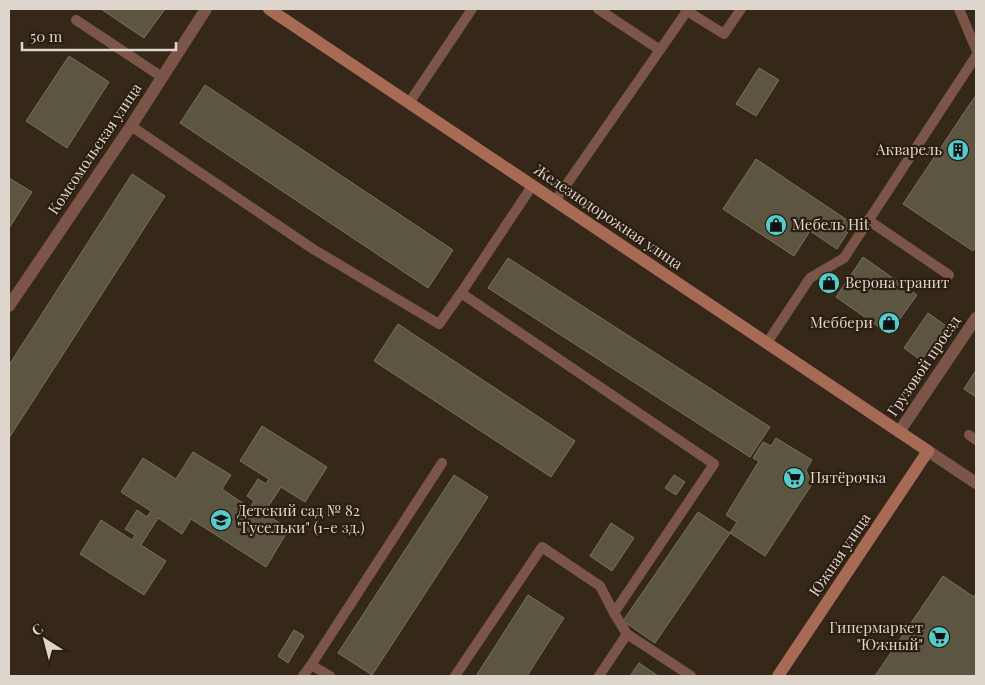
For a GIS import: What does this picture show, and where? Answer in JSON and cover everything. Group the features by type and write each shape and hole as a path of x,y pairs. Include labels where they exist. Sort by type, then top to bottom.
{"main road":[{"name":"Железнодорожная улица","path":"269,9 928,451"},
{"name":"Южная улица","path":"778,676 928,451"}],"street":[{"name":"Комсомольская улица","path":"9,306 131,126 206,9"},
{"name":"Грузовой проезд","path":"900,432 976,318"},
{"path":"928,451 976,483"}],"lane":[{"path":"410,103 472,9"},
{"path":"598,9 660,50"},
{"path":"554,201 686,10 724,34 741,9"},
{"path":"959,9 976,49"},
{"path":"76,20 162,77"},
{"path":"766,343 810,278 844,258 976,56"},
{"path":"131,126 313,249 439,324 532,186"},
{"path":"868,220 949,276"},
{"path":"461,293 714,464 614,613"},
{"path":"303,676 442,463"},
{"path":"455,676 542,547 600,586 627,634 690,676"},
{"path":"599,676 627,634"},
{"path":"311,665 330,676"}],"building":[{"path":"101,9 165,9 144,38"},
{"path":"69,56 109,82 67,148 26,121"},
{"path":"759,68 779,80 756,116 736,104"},
{"path":"205,85 453,250 428,288 180,123"},
{"name":"Акварель","path":"976,95 976,246 973,251 903,204"},
{"path":"756,159 853,224 837,249 810,231 794,256 723,209"},
{"path":"132,174 165,196 9,438 9,365"},
{"path":"9,178 32,192 9,228"},
{"path":"863,257 917,295 889,334 836,297"},
{"path":"508,258 770,427 750,457 488,288"},
{"path":"928,313 946,326 922,361 904,348"},
{"path":"398,324 575,441 551,477 374,361"},
{"path":"976,370 976,397 964,389"},
{"path":"262,426 327,467 305,502 281,487 264,513 289,529 266,567 191,519 182,534 158,518 141,545 166,561 144,595 80,554 101,520 132,540 135,535 125,529 137,510 147,517 151,511 121,492 143,458 176,479 193,452 231,475 222,489 250,508 254,501 247,496 258,479 266,484 269,479 240,461"},
{"path":"776,438 812,460 806,470 812,484 765,556 730,533 737,522 726,515 759,461 753,458 763,442 771,446"},
{"path":"454,475 488,497 372,675 338,653"},
{"path":"674,475 685,482 676,495 665,488"},
{"path":"698,512 730,533 655,643 623,621"},
{"path":"611,523 634,538 612,571 590,556"},
{"name":"Гипермаркет \"Южный\"","path":"943,576 974,597 976,593 976,676 875,676"},
{"path":"528,595 564,618 527,676 476,676"},
{"path":"294,630 304,636 288,663 278,656"},
{"path":"639,663 658,676 630,676"}],"place":[{"name":"Акварель","path":"958,150"},
{"name":"Мебель Hit","path":"776,225"},
{"name":"Верона гранит","path":"829,283"},
{"name":"Меббери","path":"889,323"},
{"name":"Пятёрочка","path":"794,478"},
{"name":"Детский сад № 82 \"Гусельки\" (1-е зд.)","path":"221,520"},
{"name":"Гипермаркет \"Южный\"","path":"939,637"}]}
